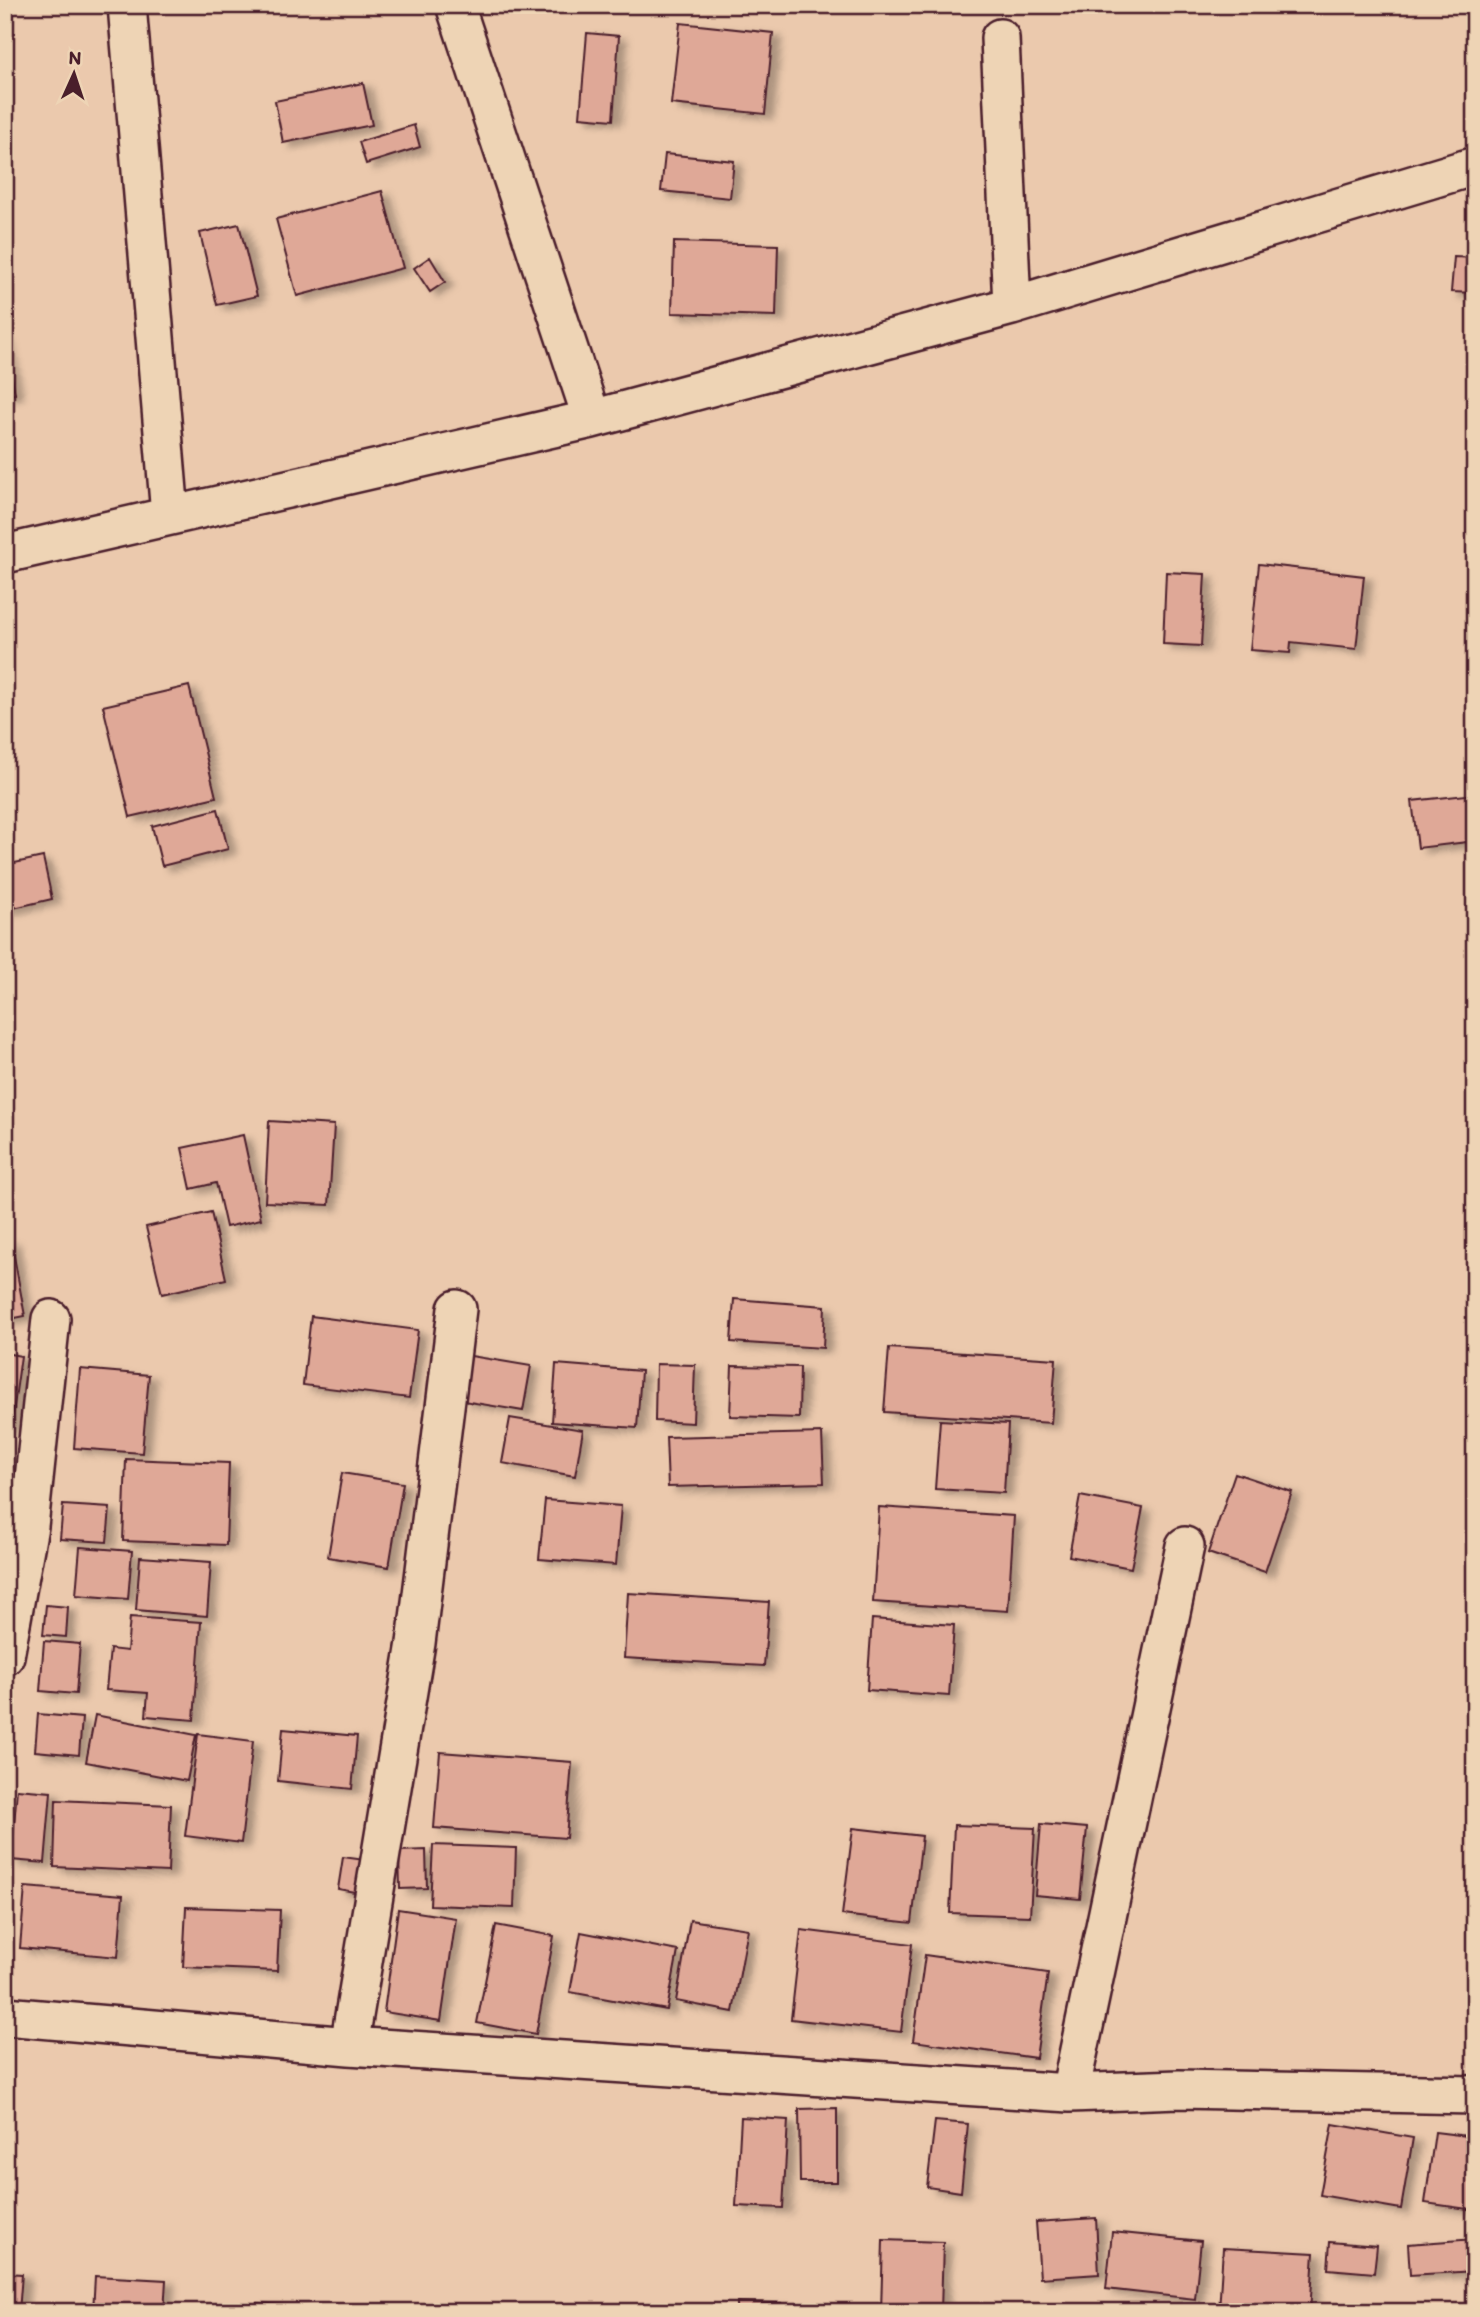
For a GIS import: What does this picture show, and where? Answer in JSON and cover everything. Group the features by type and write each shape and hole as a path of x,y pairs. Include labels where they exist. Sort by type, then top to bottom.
{"street":[{"path":"127,5 170,515"},
{"path":"455,5 592,419"},
{"path":"1000,38 1012,306"},
{"path":"5,554 592,419 1012,306 1475,166"},
{"path":"349,2046 416,1643 457,1309"},
{"path":"5,1656 29,1526 51,1319"},
{"path":"1070,2093 1185,1546"},
{"path":"5,2016 349,2046 1070,2093 1178,2089 1475,2095"}],"building":[{"path":"680,23 773,33 765,114 671,104"},
{"path":"587,33 619,36 613,120 580,117"},
{"path":"363,83 372,125 283,143 275,101"},
{"path":"414,125 420,147 366,164 359,142"},
{"path":"665,154 734,161 730,198 661,191"},
{"path":"382,191 403,268 297,296 276,219"},
{"path":"239,224 257,296 217,305 200,233"},
{"path":"674,242 778,245 776,316 672,313"},
{"path":"430,257 445,282 430,292 414,268"},
{"path":"1454,257 1475,258 1475,293 1451,292"},
{"path":"5,337 15,394 5,396"},
{"path":"1259,564 1364,576 1356,649 1291,642 1290,653 1250,650"},
{"path":"1166,572 1205,574 1201,646 1163,644"},
{"path":"189,686 216,797 130,817 103,706"},
{"path":"1475,794 1475,841 1418,848 1412,801"},
{"path":"218,809 228,849 162,866 152,826"},
{"path":"43,857 52,899 5,910 5,865"},
{"path":"269,1121 334,1125 329,1205 265,1202"},
{"path":"243,1135 261,1219 226,1227 216,1183 191,1189 182,1148"},
{"path":"211,1212 226,1279 162,1294 146,1227"},
{"path":"11,1240 25,1316 5,1320 5,1241"},
{"path":"734,1299 825,1306 823,1348 731,1342"},
{"path":"311,1316 418,1330 409,1398 303,1385"},
{"path":"889,1348 1056,1359 1051,1423 884,1412"},
{"path":"5,1353 21,1356 11,1428 5,1428"},
{"path":"471,1356 531,1366 523,1411 463,1401"},
{"path":"556,1364 641,1371 637,1428 552,1422"},
{"path":"656,1364 695,1365 693,1423 655,1421"},
{"path":"732,1366 800,1367 799,1418 730,1416"},
{"path":"80,1369 149,1375 142,1453 74,1448"},
{"path":"510,1418 583,1430 575,1476 502,1463"},
{"path":"940,1420 1008,1424 1004,1493 935,1489"},
{"path":"822,1433 824,1483 668,1487 666,1437"},
{"path":"126,1459 229,1463 226,1545 123,1541"},
{"path":"342,1473 403,1483 389,1567 328,1557"},
{"path":"1235,1473 1292,1492 1265,1572 1208,1553"},
{"path":"1080,1496 1143,1508 1131,1568 1069,1556"},
{"path":"545,1500 621,1506 616,1565 539,1559"},
{"path":"63,1505 110,1508 107,1542 60,1539"},
{"path":"879,1507 1014,1516 1008,1611 873,1602"},
{"path":"80,1547 132,1551 128,1599 76,1595"},
{"path":"140,1557 211,1562 207,1616 136,1610"},
{"path":"628,1593 769,1602 764,1666 624,1658"},
{"path":"46,1605 68,1607 66,1637 43,1635"},
{"path":"130,1617 201,1622 194,1720 146,1716 148,1693 106,1690 110,1649 127,1651"},
{"path":"872,1619 954,1625 949,1696 867,1690"},
{"path":"44,1641 80,1644 76,1694 40,1691"},
{"path":"38,1714 82,1718 79,1755 35,1751"},
{"path":"95,1715 196,1735 187,1781 86,1762"},
{"path":"283,1729 357,1736 352,1789 278,1781"},
{"path":"198,1734 253,1741 241,1843 185,1836"},
{"path":"440,1752 572,1762 566,1838 434,1828"},
{"path":"17,1789 51,1792 45,1863 11,1860"},
{"path":"56,1800 171,1805 168,1872 54,1867"},
{"path":"1041,1824 1087,1828 1080,1899 1035,1895"},
{"path":"954,1825 1035,1828 1030,1916 950,1913"},
{"path":"853,1828 922,1836 912,1923 842,1915"},
{"path":"433,1845 516,1848 514,1908 430,1905"},
{"path":"426,1850 427,1888 400,1889 399,1851"},
{"path":"343,1857 365,1860 360,1893 338,1889"},
{"path":"25,1887 123,1895 118,1957 20,1948"},
{"path":"186,1907 280,1910 277,1971 183,1967"},
{"path":"398,1909 456,1918 441,2021 384,2012"},
{"path":"690,1920 748,1929 733,2012 676,2001"},
{"path":"496,1925 554,1936 536,2034 477,2023"},
{"path":"801,1930 912,1944 901,2032 791,2019"},
{"path":"581,1932 678,1951 667,2010 570,1992"},
{"path":"925,1955 1048,1973 1036,2058 913,2041"},
{"path":"837,2108 837,2182 800,2182 799,2109"},
{"path":"741,2117 788,2120 783,2208 736,2206"},
{"path":"935,2121 968,2124 961,2192 927,2187"},
{"path":"1333,2124 1413,2138 1401,2209 1320,2195"},
{"path":"1435,2132 1475,2137 1475,2210 1425,2203"},
{"path":"1096,2218 1099,2274 1040,2278 1036,2222"},
{"path":"1112,2232 1201,2241 1195,2299 1106,2289"},
{"path":"1475,2239 1475,2271 1410,2275 1408,2244"},
{"path":"883,2240 943,2242 941,2312 881,2312"},
{"path":"1330,2242 1377,2246 1374,2273 1328,2269"},
{"path":"1223,2248 1314,2253 1310,2312 1219,2312"},
{"path":"5,2273 22,2274 19,2312 5,2312"},
{"path":"95,2276 166,2280 164,2312 93,2312"},
{"path":"737,2302 782,2303 782,2312 737,2312"},
{"path":"256,2303 339,2309 339,2312 256,2312"}]}
